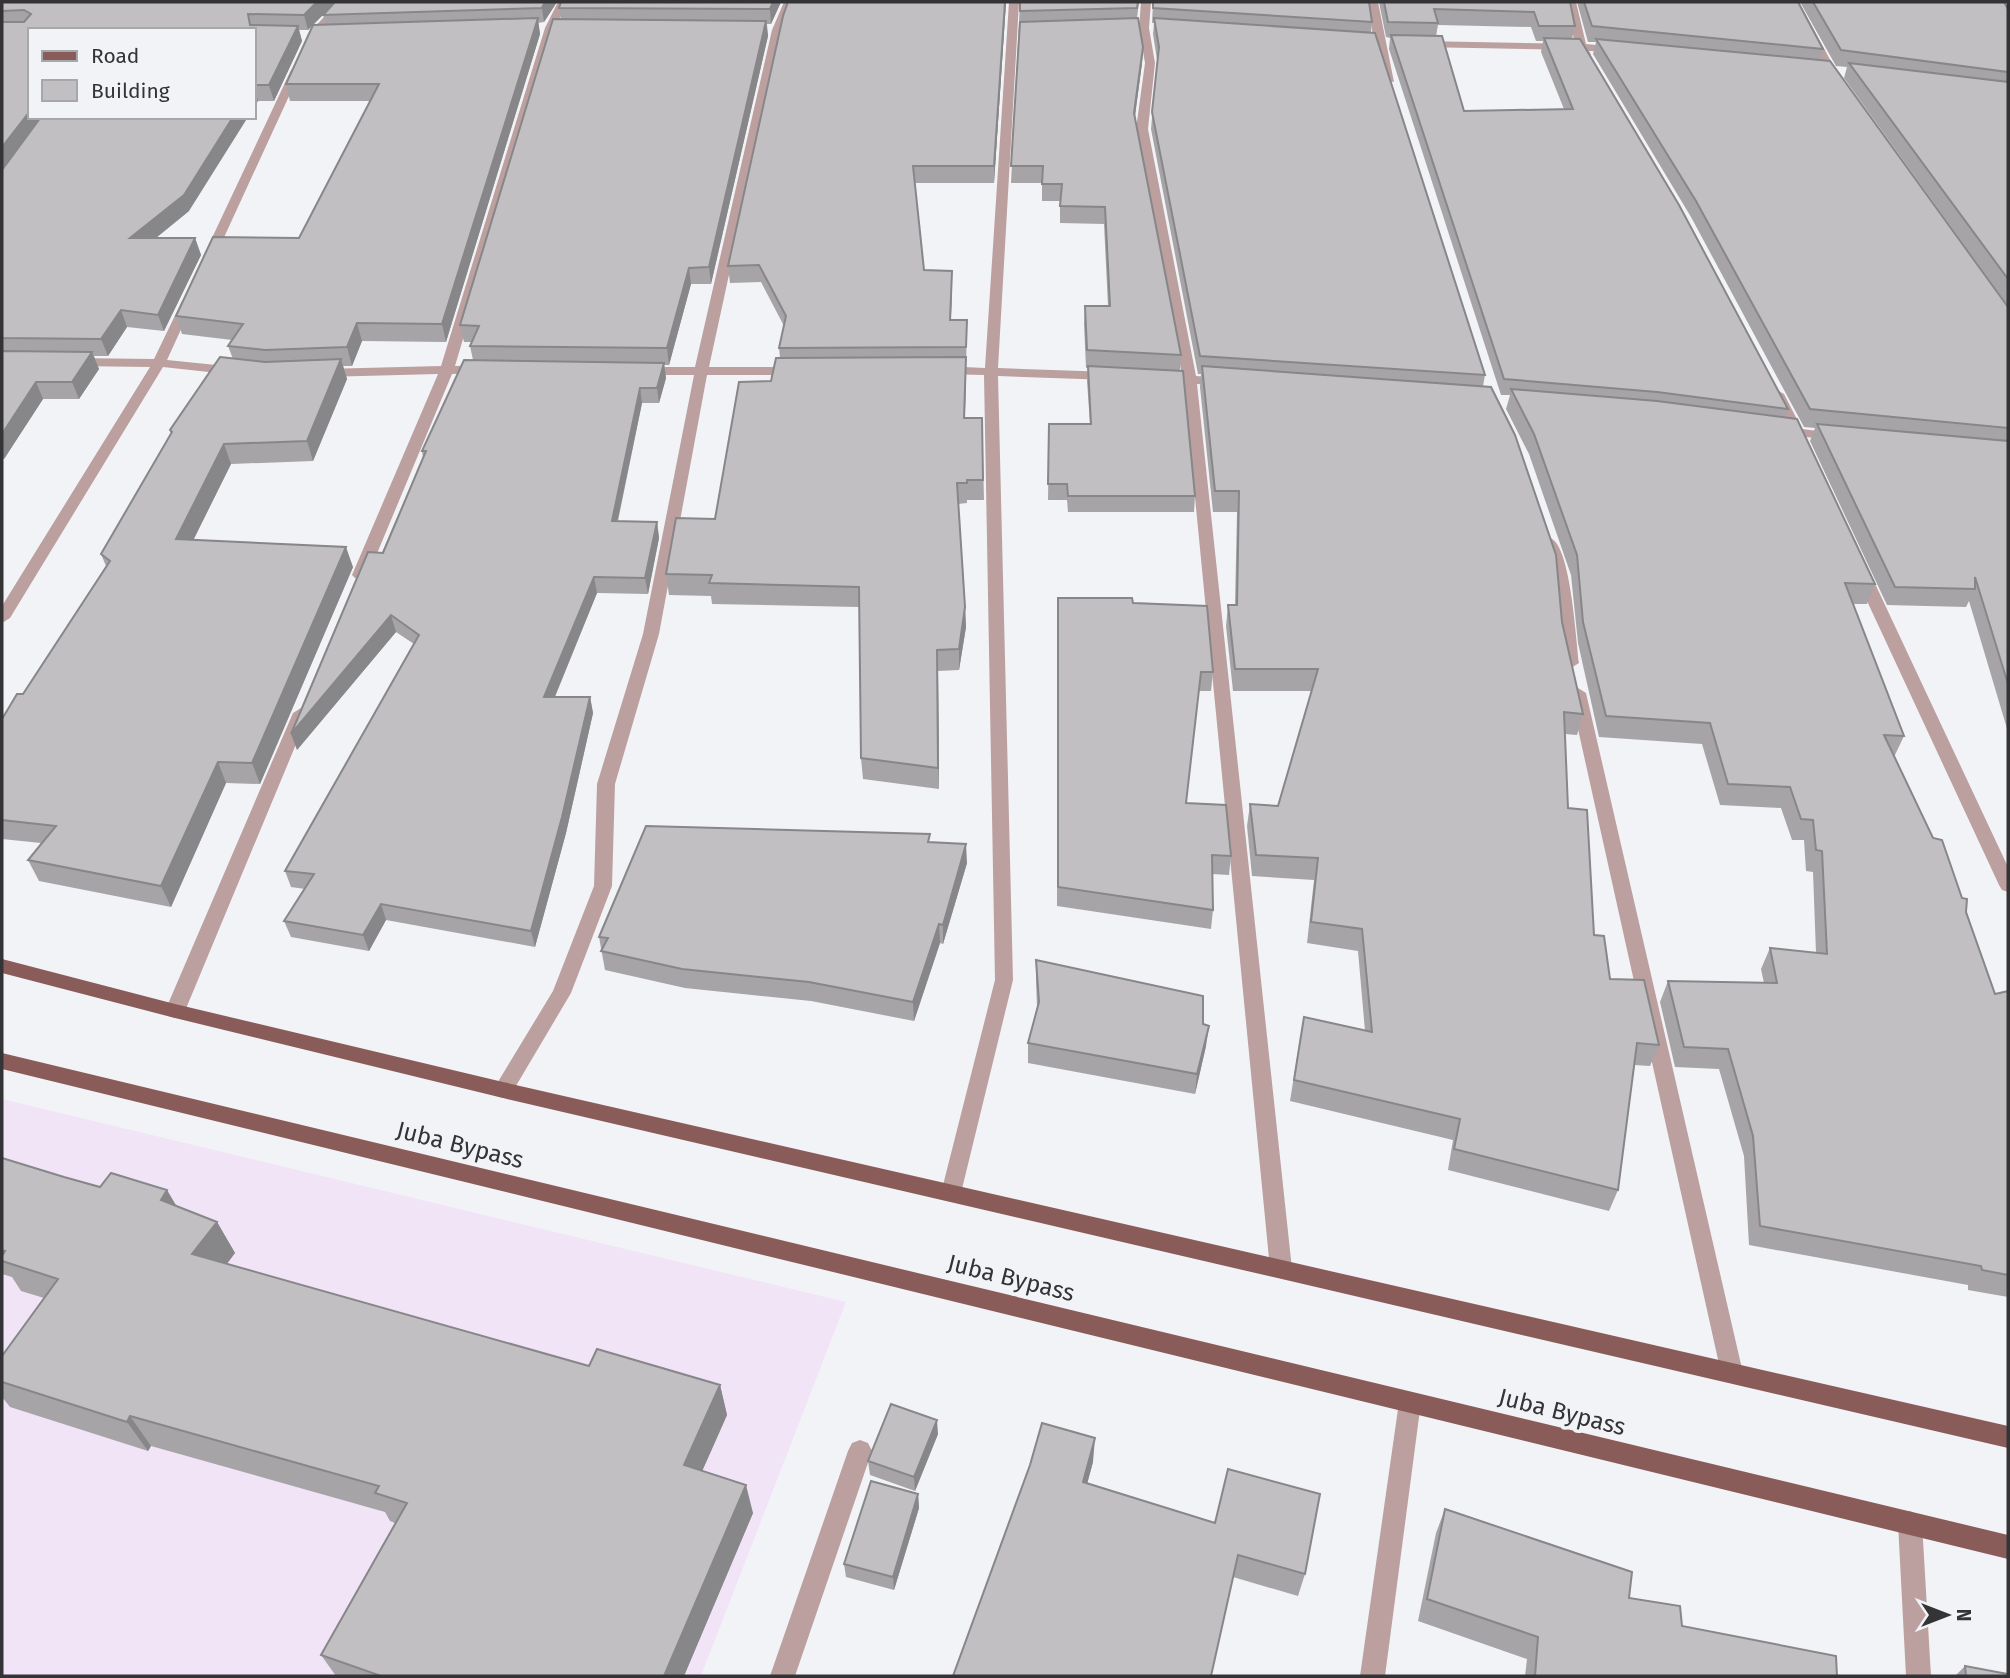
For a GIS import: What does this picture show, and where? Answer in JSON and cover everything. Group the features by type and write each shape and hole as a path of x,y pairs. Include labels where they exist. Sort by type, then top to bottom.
{"main road":[{"path":"2,966 174,1011 503,1090 2008,1437"},
{"name":"Juba Bypass","path":"2,1061 2008,1547"}],"street":[{"path":"2,618 159,363 313,36 342,2"},
{"path":"354,587 447,369 550,29 564,2"},
{"path":"503,1090 562,993 603,886 606,785 651,634 770,30 789,2"},
{"path":"951,1193 1004,980 991,370 1018,32 1014,2"},
{"path":"1146,2 1144,28 1150,64 1142,129 1190,380 1281,1269"},
{"path":"1373,2 1379,43 1395,95"},
{"path":"1571,2 1581,47 1594,70"},
{"path":"1794,2 1830,71 1846,94"},
{"path":"1406,44 1581,47 1622,51"},
{"path":"1816,70 1843,73"},
{"path":"54,362 159,363 257,373"},
{"path":"311,373 501,370"},
{"path":"922,370 1124,376"},
{"path":"621,371 812,371"},
{"path":"1150,378 1231,383"},
{"path":"1772,386 1795,437 1850,438"},
{"path":"1544,527 1560,576 1567,643 1732,1373"},
{"path":"1856,559 2008,885"},
{"path":"174,1011 305,703"},
{"path":"1372,1676 1410,1402"},
{"path":"782,1676 860,1451"},
{"path":"1910,1523 1919,1676"}],"shaded area":[{"path":"2,1099 846,1302 701,1676 2,1676"}],"building":[{"path":"2,2 317,2 304,15 248,14 250,25 298,26 269,85 256,85 256,28 28,28 28,114 2,147 2,22 24,22 31,14 24,10 2,11"},
{"path":"335,2 545,2 542,8 323,15"},
{"path":"561,2 773,2 770,9 559,8"},
{"path":"788,2 1005,2 994,166 913,166 924,270 952,271 950,320 967,320 966,347 779,348 786,316 759,265 728,266"},
{"path":"1020,2 1138,2 1137,8 1020,11"},
{"path":"1153,2 1369,2 1372,22 1153,8"},
{"path":"1384,2 1570,2 1575,26 1539,26 1534,12 1434,9 1438,23 1388,22"},
{"path":"1584,2 1798,2 1823,49 1592,26"},
{"path":"1813,2 2004,2 2008,9 2008,72 1841,50"},
{"path":"538,18 442,324 357,323 347,347 265,350 228,346 243,324 176,316 213,237 299,238 379,84 286,84 313,25"},
{"path":"1138,18 1143,47 1134,113 1181,355 1087,350 1085,306 1110,306 1105,207 1060,206 1062,184 1042,184 1043,166 1011,166 1020,22"},
{"path":"1154,18 1375,33 1485,375 1200,356 1152,112 1159,47"},
{"path":"553,19 766,21 709,267 689,268 667,348 470,346 479,326 460,325"},
{"path":"1391,35 1442,36 1464,111 1573,109 1544,38 1580,39 1679,205 1788,409 1657,392 1504,379"},
{"path":"1596,39 1830,61 2008,307 2008,428 1810,409 1696,201"},
{"path":"1849,63 2008,82 2008,279"},
{"path":"40,119 232,119 184,195 130,238 195,238 158,315 121,310 101,339 2,338 2,170"},
{"path":"2,351 92,352 72,382 36,382 2,434"},
{"path":"220,357 265,362 341,359 307,441 224,444 176,539 346,547 252,763 218,762 161,886 28,860 56,826 2,820 2,719 17,694 23,694 110,561 101,554 172,432 170,430"},
{"path":"966,357 964,418 982,418 983,480 957,483 965,607 959,649 937,650 938,768 861,758 859,587 709,583 712,575 666,574 676,518 715,519 739,382 771,381 776,358"},
{"path":"464,360 664,363 657,388 640,388 612,521 657,522 645,578 594,577 544,697 590,697 562,817 531,931 381,904 363,935 284,921 314,874 285,871 419,635 391,615 291,734 368,552 383,553 426,451 422,451"},
{"path":"1088,366 1183,371 1195,496 1068,496 1067,484 1048,484 1049,424 1091,424"},
{"path":"1202,366 1491,387 1515,435 1556,555 1562,622 1583,714 1564,712 1568,808 1587,810 1594,935 1604,936 1610,979 1644,980 1659,1045 1637,1043 1618,1190 1454,1149 1460,1119 1294,1080 1304,1017 1372,1032 1362,929 1311,922 1318,858 1256,855 1250,804 1278,806 1318,669 1235,669 1228,605 1237,605 1239,491 1215,491"},
{"path":"1511,389 1657,401 1797,419 1875,584 1845,583 1904,736 1884,735 1933,838 1942,840 1962,898 1967,899 1966,912 1995,994 2008,991 2008,1275 1982,1270 1981,1266 1760,1226 1753,1136 1728,1049 1684,1047 1668,981 1777,983 1770,948 1827,954 1822,851 1816,850 1813,820 1801,819 1790,787 1728,784 1710,723 1606,716 1583,622 1577,555 1534,434"},
{"path":"1817,424 2008,441 2008,684 1975,577 1975,589 1895,587"},
{"path":"1058,598 1132,598 1133,603 1207,606 1213,672 1201,672 1186,803 1226,805 1231,856 1212,855 1213,910 1058,887"},
{"path":"646,826 930,834 928,842 966,844 943,925 939,924 913,1002 809,982 682,969 601,951 608,938 599,937"},
{"path":"1036,960 1203,996 1203,1024 1209,1026 1197,1074 1028,1043 1039,1002"},
{"path":"2,1158 100,1187 111,1173 167,1190 161,1200 217,1222 192,1254 589,1366 597,1349 720,1385 684,1465 746,1485 664,1676 381,1676 321,1655 407,1503 375,1493 379,1486 130,1416 127,1422 2,1382 2,1356 58,1279 2,1261 5,1251 2,1250"},
{"path":"891,1404 937,1420 914,1477 868,1461"},
{"path":"1042,1423 1095,1438 1083,1482 1215,1523 1228,1469 1320,1494 1305,1574 1238,1555 1211,1676 953,1676 1030,1465"},
{"path":"871,1481 918,1494 893,1577 844,1564"},
{"path":"1445,1509 1632,1572 1629,1598 1680,1606 1682,1626 1836,1656 1837,1676 1535,1676 1538,1637 1427,1599"},
{"path":"1965,1666 2008,1674 2008,1676 1966,1676"}]}
